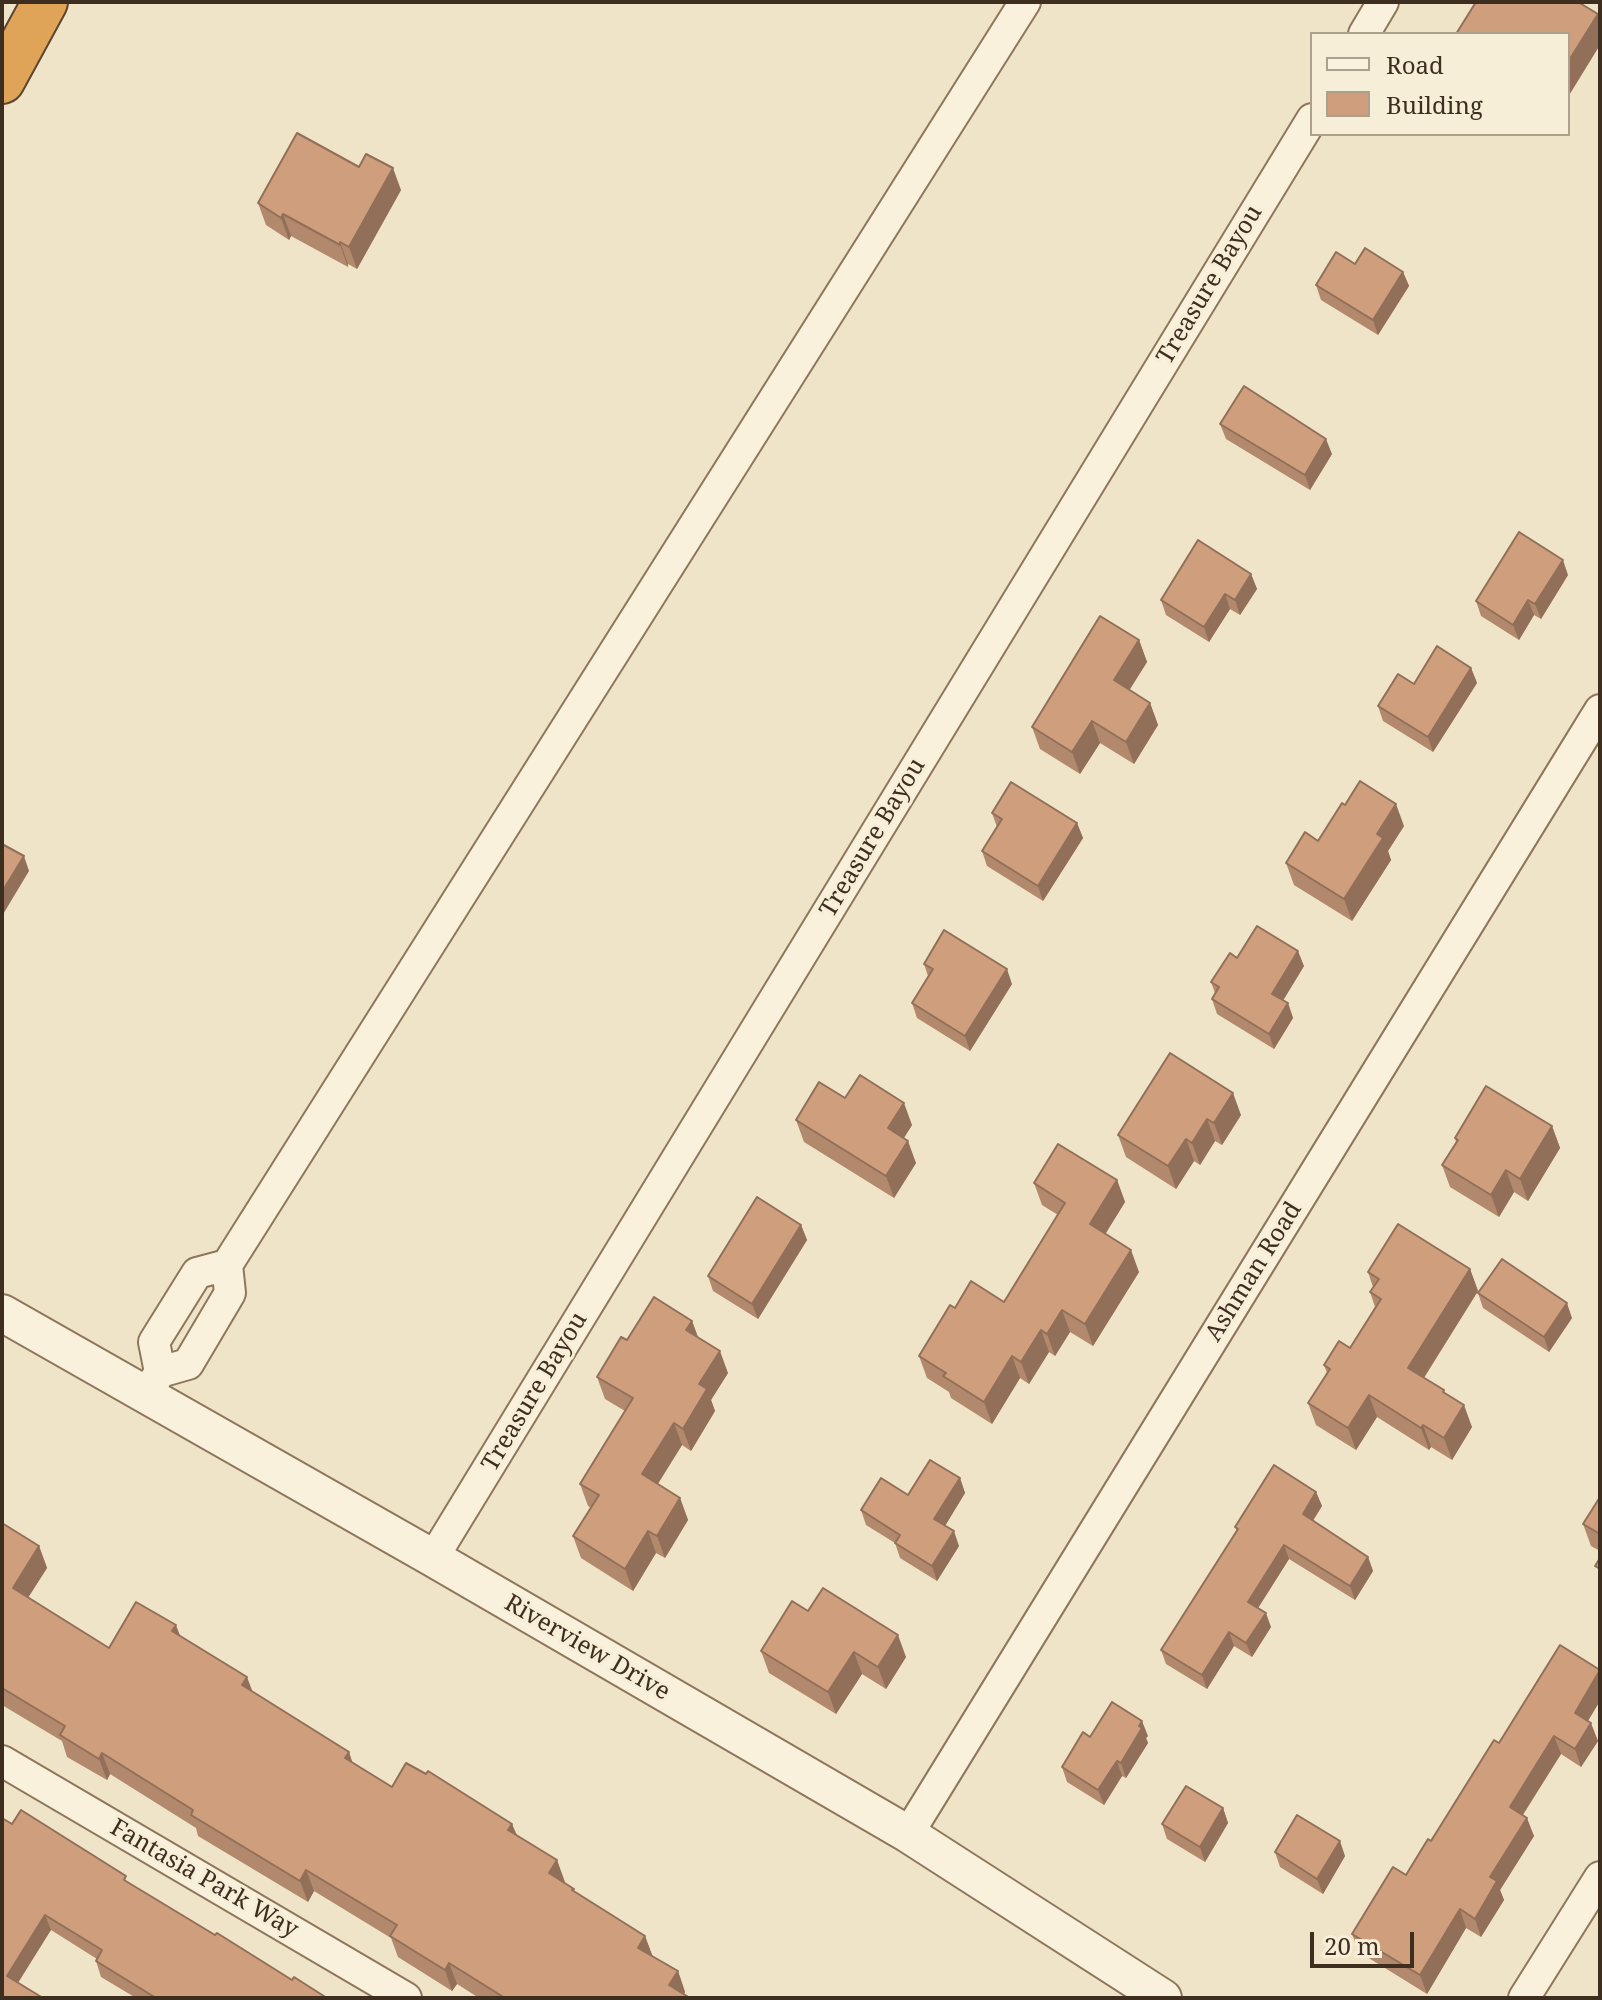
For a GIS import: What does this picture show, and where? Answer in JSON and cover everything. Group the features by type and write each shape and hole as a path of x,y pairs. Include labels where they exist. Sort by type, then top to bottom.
{"highway":[{"path":"2,81 45,2"}],"street":[{"path":"153,1384 188,1364 230,1293 227,1265 1025,2"},
{"path":"1365,32 1383,2"},
{"name":"Treasure Bayou","path":"433,1558 1310,122"},
{"name":"Ashman Road","path":"908,1834 1600,710"},
{"path":"153,1384 154,1342 197,1273 227,1265"},
{"name":"Riverview Drive","path":"2,1313 153,1384 433,1558 908,1834 1163,1998"},
{"name":"Fantasia Park Way","path":"2,1761 406,1998"},
{"path":"1524,1998 1600,1877"}],"building":[{"path":"1476,2 1578,2 1598,14 1570,59 1570,32 1457,32"},
{"path":"297,133 359,167 366,154 393,168 349,247 283,214 281,218 258,203"},
{"path":"1365,248 1403,272 1373,320 1316,285 1336,252 1355,264"},
{"path":"1244,386 1326,439 1305,475 1220,424"},
{"path":"1519,532 1563,560 1535,604 1528,600 1513,625 1476,601"},
{"path":"1198,540 1251,574 1235,600 1225,594 1204,627 1161,600"},
{"path":"1100,616 1139,640 1114,680 1150,703 1126,742 1092,721 1072,752 1032,727"},
{"path":"1437,646 1471,668 1428,737 1378,706 1398,674 1414,684"},
{"path":"1360,781 1396,804 1377,834 1383,838 1344,899 1286,863 1305,832 1318,841"},
{"path":"1011,782 1077,823 1038,886 982,851 1002,819 992,813"},
{"path":"2,844 24,856 2,892"},
{"path":"1257,926 1298,951 1272,994 1288,1003 1269,1034 1212,999 1219,987 1211,982 1230,953 1237,958"},
{"path":"944,930 1007,969 965,1036 912,1003 933,969 924,964"},
{"path":"1170,1053 1233,1093 1214,1123 1207,1119 1192,1143 1186,1139 1168,1166 1118,1135"},
{"path":"860,1075 904,1103 888,1128 908,1141 886,1176 796,1120 819,1082 845,1098"},
{"path":"1486,1086 1552,1126 1520,1179 1506,1170 1491,1195 1442,1165"},
{"path":"1058,1144 1117,1180 1090,1224 1131,1250 1085,1324 1062,1310 1047,1334 1041,1330 1021,1362 1012,1356 984,1402 943,1376 946,1373 919,1356 950,1305 955,1308 971,1281 1004,1302 1065,1203 1034,1183"},
{"path":"757,1197 801,1225 752,1304 708,1276"},
{"path":"1398,1224 1470,1269 1408,1368 1464,1405 1444,1438 1423,1425 1421,1428 1369,1395 1348,1428 1308,1403 1330,1369 1324,1365 1339,1341 1350,1348 1381,1299 1370,1292 1379,1279 1368,1272"},
{"path":"1502,1259 1567,1303 1544,1337 1478,1293"},
{"path":"654,1297 692,1321 686,1330 720,1351 699,1384 707,1389 683,1429 674,1423 642,1474 680,1498 657,1536 648,1531 625,1569 573,1536 599,1495 580,1484 633,1398 597,1377 621,1337 627,1340"},
{"path":"930,1460 960,1478 934,1519 954,1531 932,1566 895,1543 900,1535 861,1510 881,1478 908,1495"},
{"path":"1274,1465 1316,1492 1303,1514 1368,1557 1350,1586 1284,1545 1248,1602 1266,1613 1246,1643 1229,1632 1202,1675 1161,1650 1238,1529 1235,1527"},
{"path":"1600,1497 1600,1534 1583,1524"},
{"path":"2,1523 39,1546 13,1588 109,1648 136,1602 176,1625 172,1631 247,1677 242,1685 349,1752 345,1758 392,1787 406,1763 426,1774 428,1771 512,1824 508,1830 557,1860 549,1873 645,1936 638,1948 678,1971 669,1985 690,1998 505,1998 449,1963 445,1970 390,1936 397,1925 306,1870 300,1881 191,1815 193,1810 102,1753 99,1759 60,1735 65,1726 2,1688"},
{"path":"823,1588 898,1635 878,1667 854,1652 828,1692 761,1651 792,1601 808,1611"},
{"path":"1560,1645 1600,1670 1575,1713 1591,1723 1575,1749 1554,1736 1510,1807 1527,1818 1490,1877 1497,1881 1475,1919 1460,1909 1420,1975 1352,1934 1393,1867 1406,1875 1428,1839 1431,1841 1494,1740 1499,1743"},
{"path":"1112,1702 1142,1721 1139,1726 1142,1728 1121,1763 1117,1761 1098,1790 1062,1767 1083,1732 1090,1737"},
{"path":"1186,1786 1223,1808 1200,1847 1162,1824"},
{"path":"21,1810 126,1876 124,1880 327,1998 156,1998 96,1961 102,1950 45,1915 7,1976 43,1998 2,1998 2,1818 12,1824"},
{"path":"1297,1815 1340,1841 1317,1879 1275,1852"}]}
